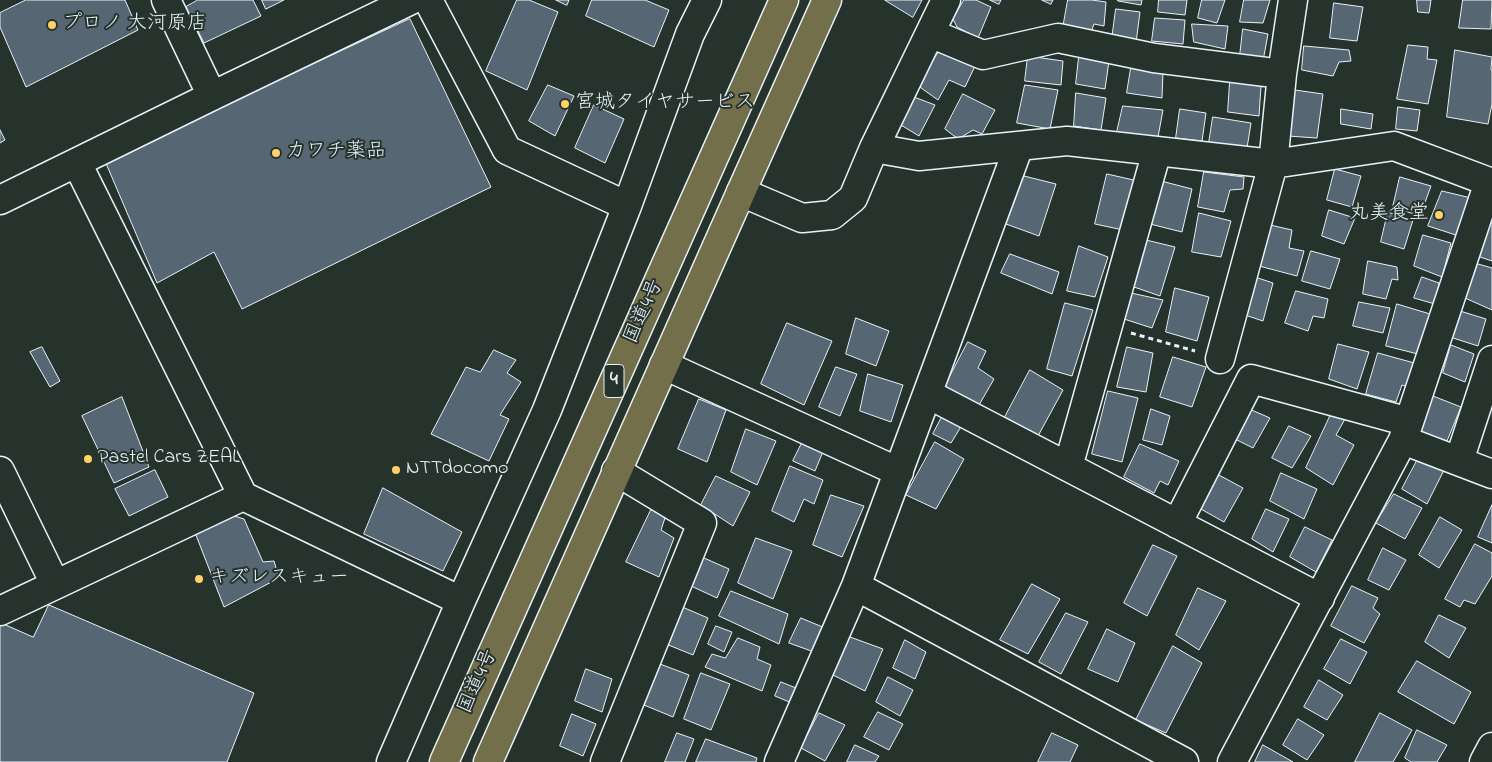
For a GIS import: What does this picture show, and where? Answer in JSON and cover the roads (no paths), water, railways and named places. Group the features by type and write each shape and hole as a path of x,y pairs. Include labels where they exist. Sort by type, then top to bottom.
{"highway":[{"name":"国道4号","path":"444,762 784,0"},
{"name":"国道4号","path":"488,762 827,0"}],"street":[{"path":"166,0 212,96"},
{"path":"0,200 411,0"},
{"path":"428,0 507,150 627,206"},
{"path":"391,762 547,410 627,206 690,34 707,0"},
{"path":"741,192 802,218 832,215 853,198 874,148 946,0"},
{"path":"1220,358 1272,164 1282,74 1293,0"},
{"path":"930,33 983,55 1058,38 1154,58 1282,74"},
{"path":"874,148 919,156 1067,141 1272,164 1394,146 1491,182 1406,431 1320,598 1232,762"},
{"path":"784,760 856,586 1020,146"},
{"path":"1068,467 1157,151"},
{"path":"77,163 243,496 461,601"},
{"path":"1459,461 1492,360"},
{"path":"664,365 899,472"},
{"path":"1177,524 1251,379 1406,431 1459,461 1492,474"},
{"path":"928,394 1320,598"},
{"path":"0,471 55,584"},
{"path":"604,762 702,523 616,471"},
{"path":"0,610 243,496"},
{"path":"856,586 1184,762"},
{"path":"1484,762 1492,747"}],"place":[{"name":"プロノ 大河原店","path":"52,25"},
{"name":"宮城タイヤサービス","path":"565,104"},
{"name":"カワチ薬品","path":"276,153"},
{"name":"丸美食堂","path":"1439,215"},
{"name":"Pastel Cars ZEAL","path":"88,459"},
{"name":"NTTdocomo","path":"396,470"},
{"name":"キズレスキュー","path":"199,579"}]}
